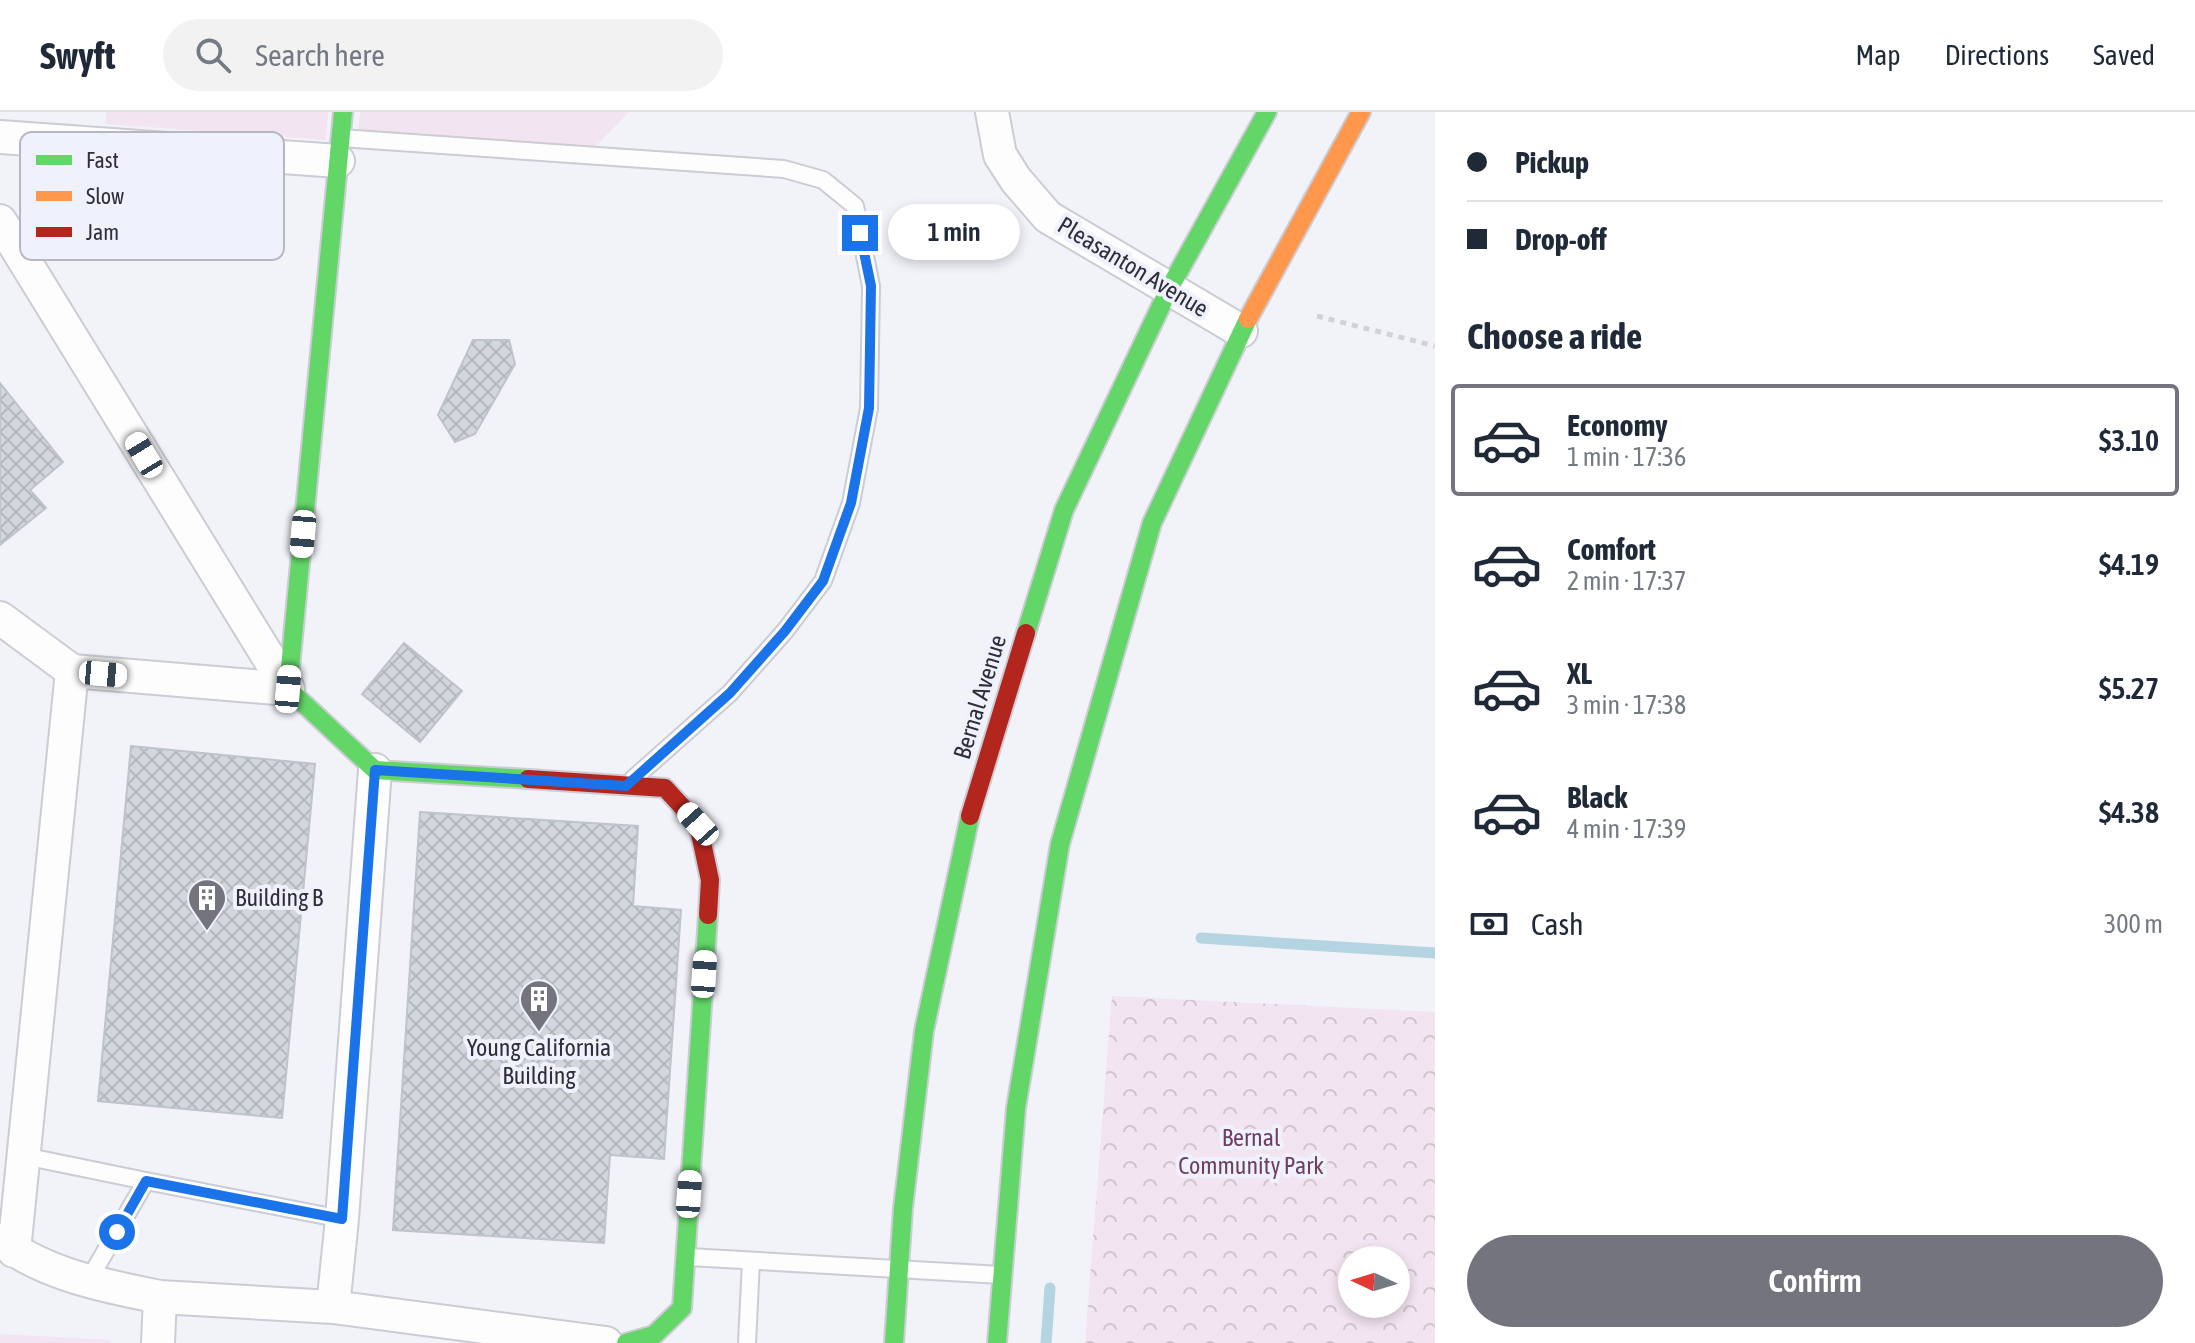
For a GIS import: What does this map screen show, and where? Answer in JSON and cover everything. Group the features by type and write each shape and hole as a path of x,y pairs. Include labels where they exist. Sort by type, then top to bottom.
{"main road":[{"path":"343,112 288,689 375,770 665,788 698,824 710,880 682,1308 654,1335 626,1343"},
{"name":"Bernal Avenue","path":"894,1343 924,1031 965,829 1064,510 1169,289 1267,112"},
{"path":"997,1343 1016,1108 1060,844 1152,523 1241,331 1361,112"}],"street":[{"name":"Pleasanton Avenue","path":"992,112 1000,155 1048,217 1241,331"},
{"path":"0,137 20,138"},
{"path":"284,147 339,149"},
{"path":"0,221 20,254"},
{"path":"24,260 288,689"},
{"path":"0,618 72,671 288,689"},
{"path":"72,671 24,1156 7,1245 87,1283 160,1297 333,1307 606,1343"},
{"path":"333,1307 375,770"},
{"path":"158,1343 160,1297"}],"lane":[{"path":"339,149 784,169 823,180 855,206 871,286 869,408 851,503 823,581 785,631 730,693 626,786"},
{"path":"24,1156 342,1219"},
{"path":"87,1283 146,1181"},
{"path":"685,1257 1002,1275"},
{"path":"747,1343 751,1261"}],"path":[{"path":"1317,316 1435,346"}],"green space":[{"path":"106,112 328,112 326,140 284,137 284,132 216,132 106,124"},
{"path":"360,112 629,112 593,149 358,131"},
{"name":"Bernal Community Park","path":"1112,996 1435,1012 1435,1343 1085,1343"},
{"path":"0,1334 110,1340 110,1343 0,1343"}],"building":[{"path":"473,340 509,340 515,364 475,434 455,442 438,415"},
{"path":"0,383 63,462 30,490 46,508 0,545"},
{"path":"404,643 462,691 420,742 362,694"},
{"name":"Building B","path":"131,746 315,764 282,1118 98,1101"},
{"name":"Young California Building","path":"420,812 638,826 633,906 681,910 664,1159 610,1155 604,1243 393,1230"}],"waterway":[{"path":"1201,938 1435,953"},
{"path":"1046,1343 1050,1288"}],"traffic: fast":[{"path":"343,112 288,689 375,770 528,779"},
{"path":"1026,633 1064,510 1169,289 1267,112"},
{"path":"997,1343 1016,1108 1060,844 1152,523 1248,319"},
{"path":"894,1343 903,1208 924,1031 970,816"},
{"path":"626,1343 654,1335 682,1308 708,915"}],"traffic: slow":[{"path":"1248,319 1361,112"}],"traffic: jam":[{"path":"970,816 1026,633"},
{"path":"528,779 665,788 698,824 710,880 708,915"}],"place":[{"name":"Building B","path":"207,932"},
{"name":"Young California Building","path":"539,1033"}],"route":[{"path":"117,1232 146,1181 342,1219 375,770 626,786 730,693 785,631 823,581 851,503 869,408 871,286 860,233"}]}
